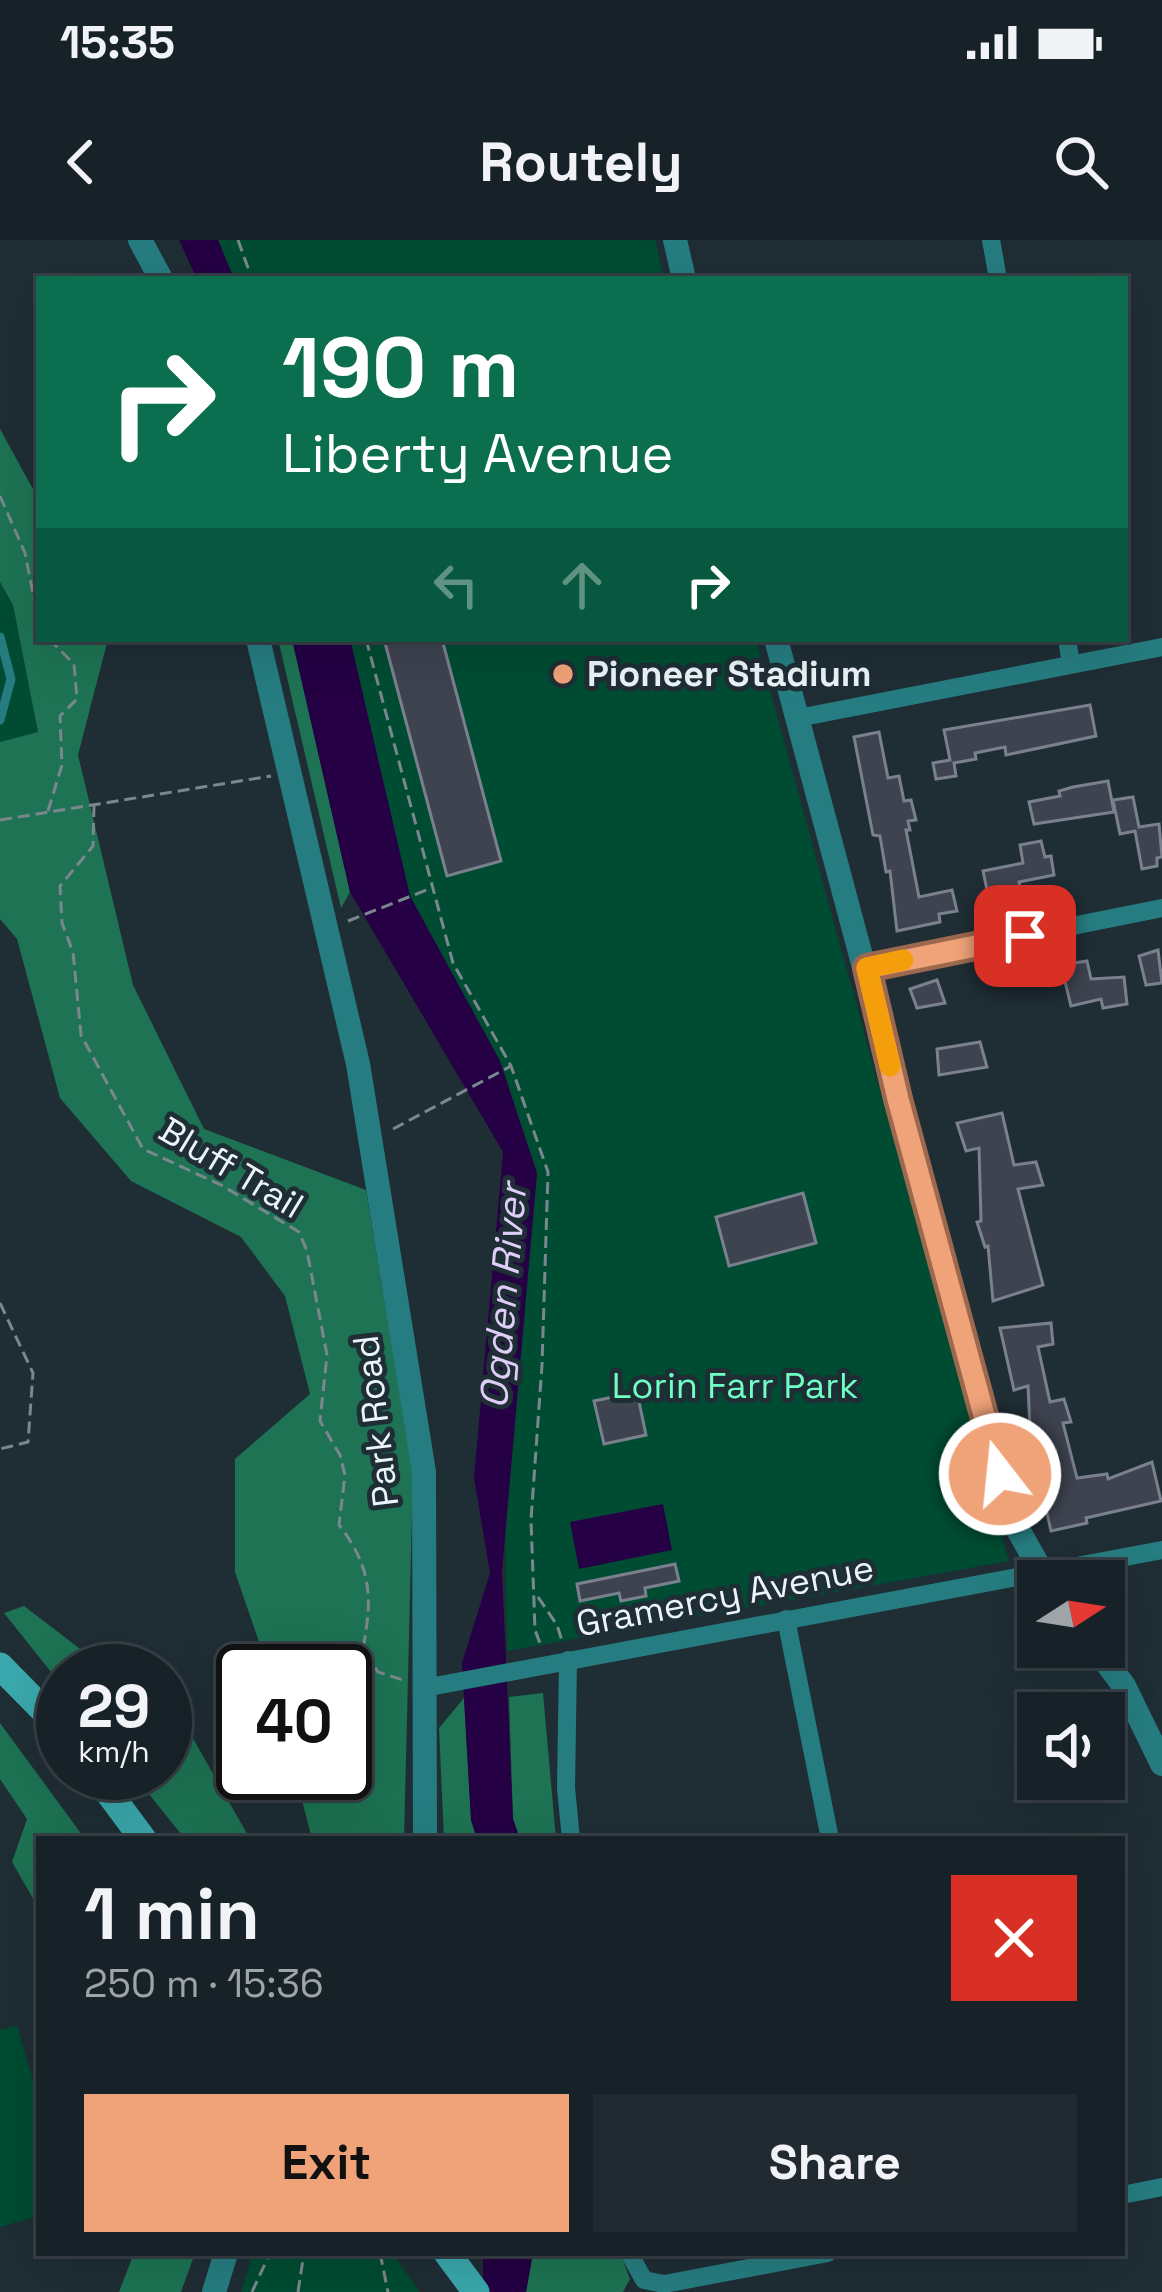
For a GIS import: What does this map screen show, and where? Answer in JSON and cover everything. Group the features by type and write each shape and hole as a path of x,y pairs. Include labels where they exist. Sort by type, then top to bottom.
{"main road":[{"path":"0,1666 36,1703"},
{"path":"114,1800 141,1836"}],"street":[{"path":"140,240 159,276"},
{"path":"675,240 683,276"},
{"path":"991,240 997,276"},
{"name":"Park Road","path":"259,642 290,773 335,927 374,1139 424,1472 425,1836"},
{"path":"777,642 1012,1519 1034,1560"},
{"path":"1067,642 1071,664"},
{"path":"798,718 1162,647"},
{"path":"867,968 1162,908"},
{"name":"Gramercy Avenue","path":"1116,1560 1162,1550"},
{"name":"Gramercy Avenue","path":"424,1688 786,1618 1017,1580"},
{"path":"786,1618 829,1836"},
{"path":"568,1660 566,1788 571,1836"},
{"path":"1111,1668 1155,1743 1162,1764"},
{"path":"1125,2194 1162,2187"},
{"path":"214,2292 225,2256"},
{"path":"631,2256 644,2280 664,2284 812,2256"}],"lane":[{"path":"0,637 10,679 1,720"}],"path":[{"path":"238,240 250,276"},
{"path":"0,496 25,553 36,609"},
{"path":"48,812 62,765 60,716 77,699 74,664 52,642"},
{"path":"367,642 430,889 454,963 511,1066 548,1172 531,1520 535,1630 541,1643"},
{"path":"0,820 290,773"},
{"name":"Bluff Trail","path":"94,805 94,846 60,886 82,1035 142,1149 221,1185 299,1232 308,1251 327,1355 320,1421 340,1455 345,1475 340,1525 362,1554 371,1609 363,1648 378,1672 424,1688"},
{"path":"335,927 430,889"},
{"path":"392,1130 511,1066"},
{"path":"0,1303 33,1373 28,1442 0,1449"},
{"path":"536,1594 557,1625"},
{"path":"252,2292 269,2256"},
{"path":"298,2292 304,2256"},
{"path":"381,2256 388,2292"}],"green space":[{"path":"218,240 655,240 663,276 233,276"},
{"path":"0,429 36,495 36,642 107,642 78,755 133,985 204,1129 366,1190 413,1475 404,1836 311,1836 302,1800 372,1800 372,1644 260,1644 235,1572 235,1459 310,1394 285,1296 241,1237 131,1181 60,1098 17,939 0,919 0,742 38,732 13,605 0,582"},
{"path":"0,582 13,605 38,732 0,742"},
{"path":"279,642 293,642 350,892 341,908"},
{"name":"Lorin Farr Park","path":"351,642 757,642 1009,1561 507,1651 505,1487 537,1173 500,1061 410,896"},
{"path":"24,1606 74,1644 36,1644 36,1653 4,1613"},
{"path":"543,1693 556,1836 519,1836 513,1819 509,1697"},
{"path":"464,1698 471,1820 476,1836 444,1836 439,1728"},
{"path":"0,1723 36,1772 36,1800 56,1800 83,1836 36,1836 36,1904 12,1862 27,1819 0,1779"},
{"path":"192,1737 216,1779 216,1800 228,1800 248,1836 183,1836 154,1800 192,1800"},
{"path":"17,2025 36,2091 36,2217 0,2227 0,2030"},
{"path":"133,2256 194,2256 181,2292 119,2292"},
{"path":"252,2256 394,2256 420,2292 241,2292"},
{"path":"532,2256 621,2256 630,2279 623,2292 526,2292"}],"water":[{"path":"179,240 218,240 233,276 196,276"},
{"name":"Ogden River","path":"293,642 351,642 410,896 500,1061 537,1173 502,1571 513,1819 519,1836 476,1836 471,1820 462,1663 490,1573 474,1478 503,1152 350,892"},
{"path":"663,1504 672,1550 579,1569 570,1522"},
{"path":"483,2256 532,2256 526,2292 483,2292"}],"building":[{"path":"385,642 443,642 501,861 447,876"},
{"path":"1090,705 1096,736 1006,755 1005,747 975,753 976,759 954,763 956,776 936,779 933,763 950,760 944,730"},
{"path":"879,732 888,778 899,776 904,801 911,800 916,820 908,821 910,830 906,830 919,897 952,890 957,911 939,914 940,922 897,931 890,871 886,872 880,836 873,835 854,737"},
{"path":"1108,781 1114,812 1034,824 1029,802"},
{"path":"1133,797 1139,827 1159,824 1162,857 1157,858 1157,866 1142,869 1135,831 1120,834 1113,800"},
{"path":"1041,841 1045,857 1051,856 1054,875 1019,882 1023,904 1004,908 1002,901 990,904 983,871 1023,863 1020,845"},
{"path":"1158,950 1162,983 1146,985 1139,956"},
{"path":"1087,961 1091,979 1124,977 1127,1004 1103,1008 1101,999 1071,1006 1061,965"},
{"path":"937,980 945,1003 917,1008 910,989"},
{"path":"980,1042 987,1067 939,1075 937,1049"},
{"path":"1002,1113 1014,1165 1036,1162 1043,1185 1018,1189 1043,1285 993,1301 988,1246 977,1222 981,1221 979,1148 966,1151 957,1123"},
{"path":"803,1193 816,1243 729,1266 716,1217"},
{"path":"1051,1323 1053,1344 1038,1347 1050,1402 1064,1399 1071,1422 1063,1423 1077,1478 1107,1474 1108,1479 1152,1462 1161,1501 1051,1531 1037,1469 1032,1471 1028,1386 1014,1390 1000,1328"},
{"path":"637,1392 646,1435 604,1444 594,1401"},
{"path":"675,1564 679,1581 645,1588 646,1596 621,1601 619,1593 580,1601 577,1584"}],"slow traffic":[{"path":"890,1066 867,968 903,960"}],"place":[{"name":"Pioneer Stadium","path":"563,674"}],"route":[{"path":"1000,1474 867,968 1025,936"}]}
